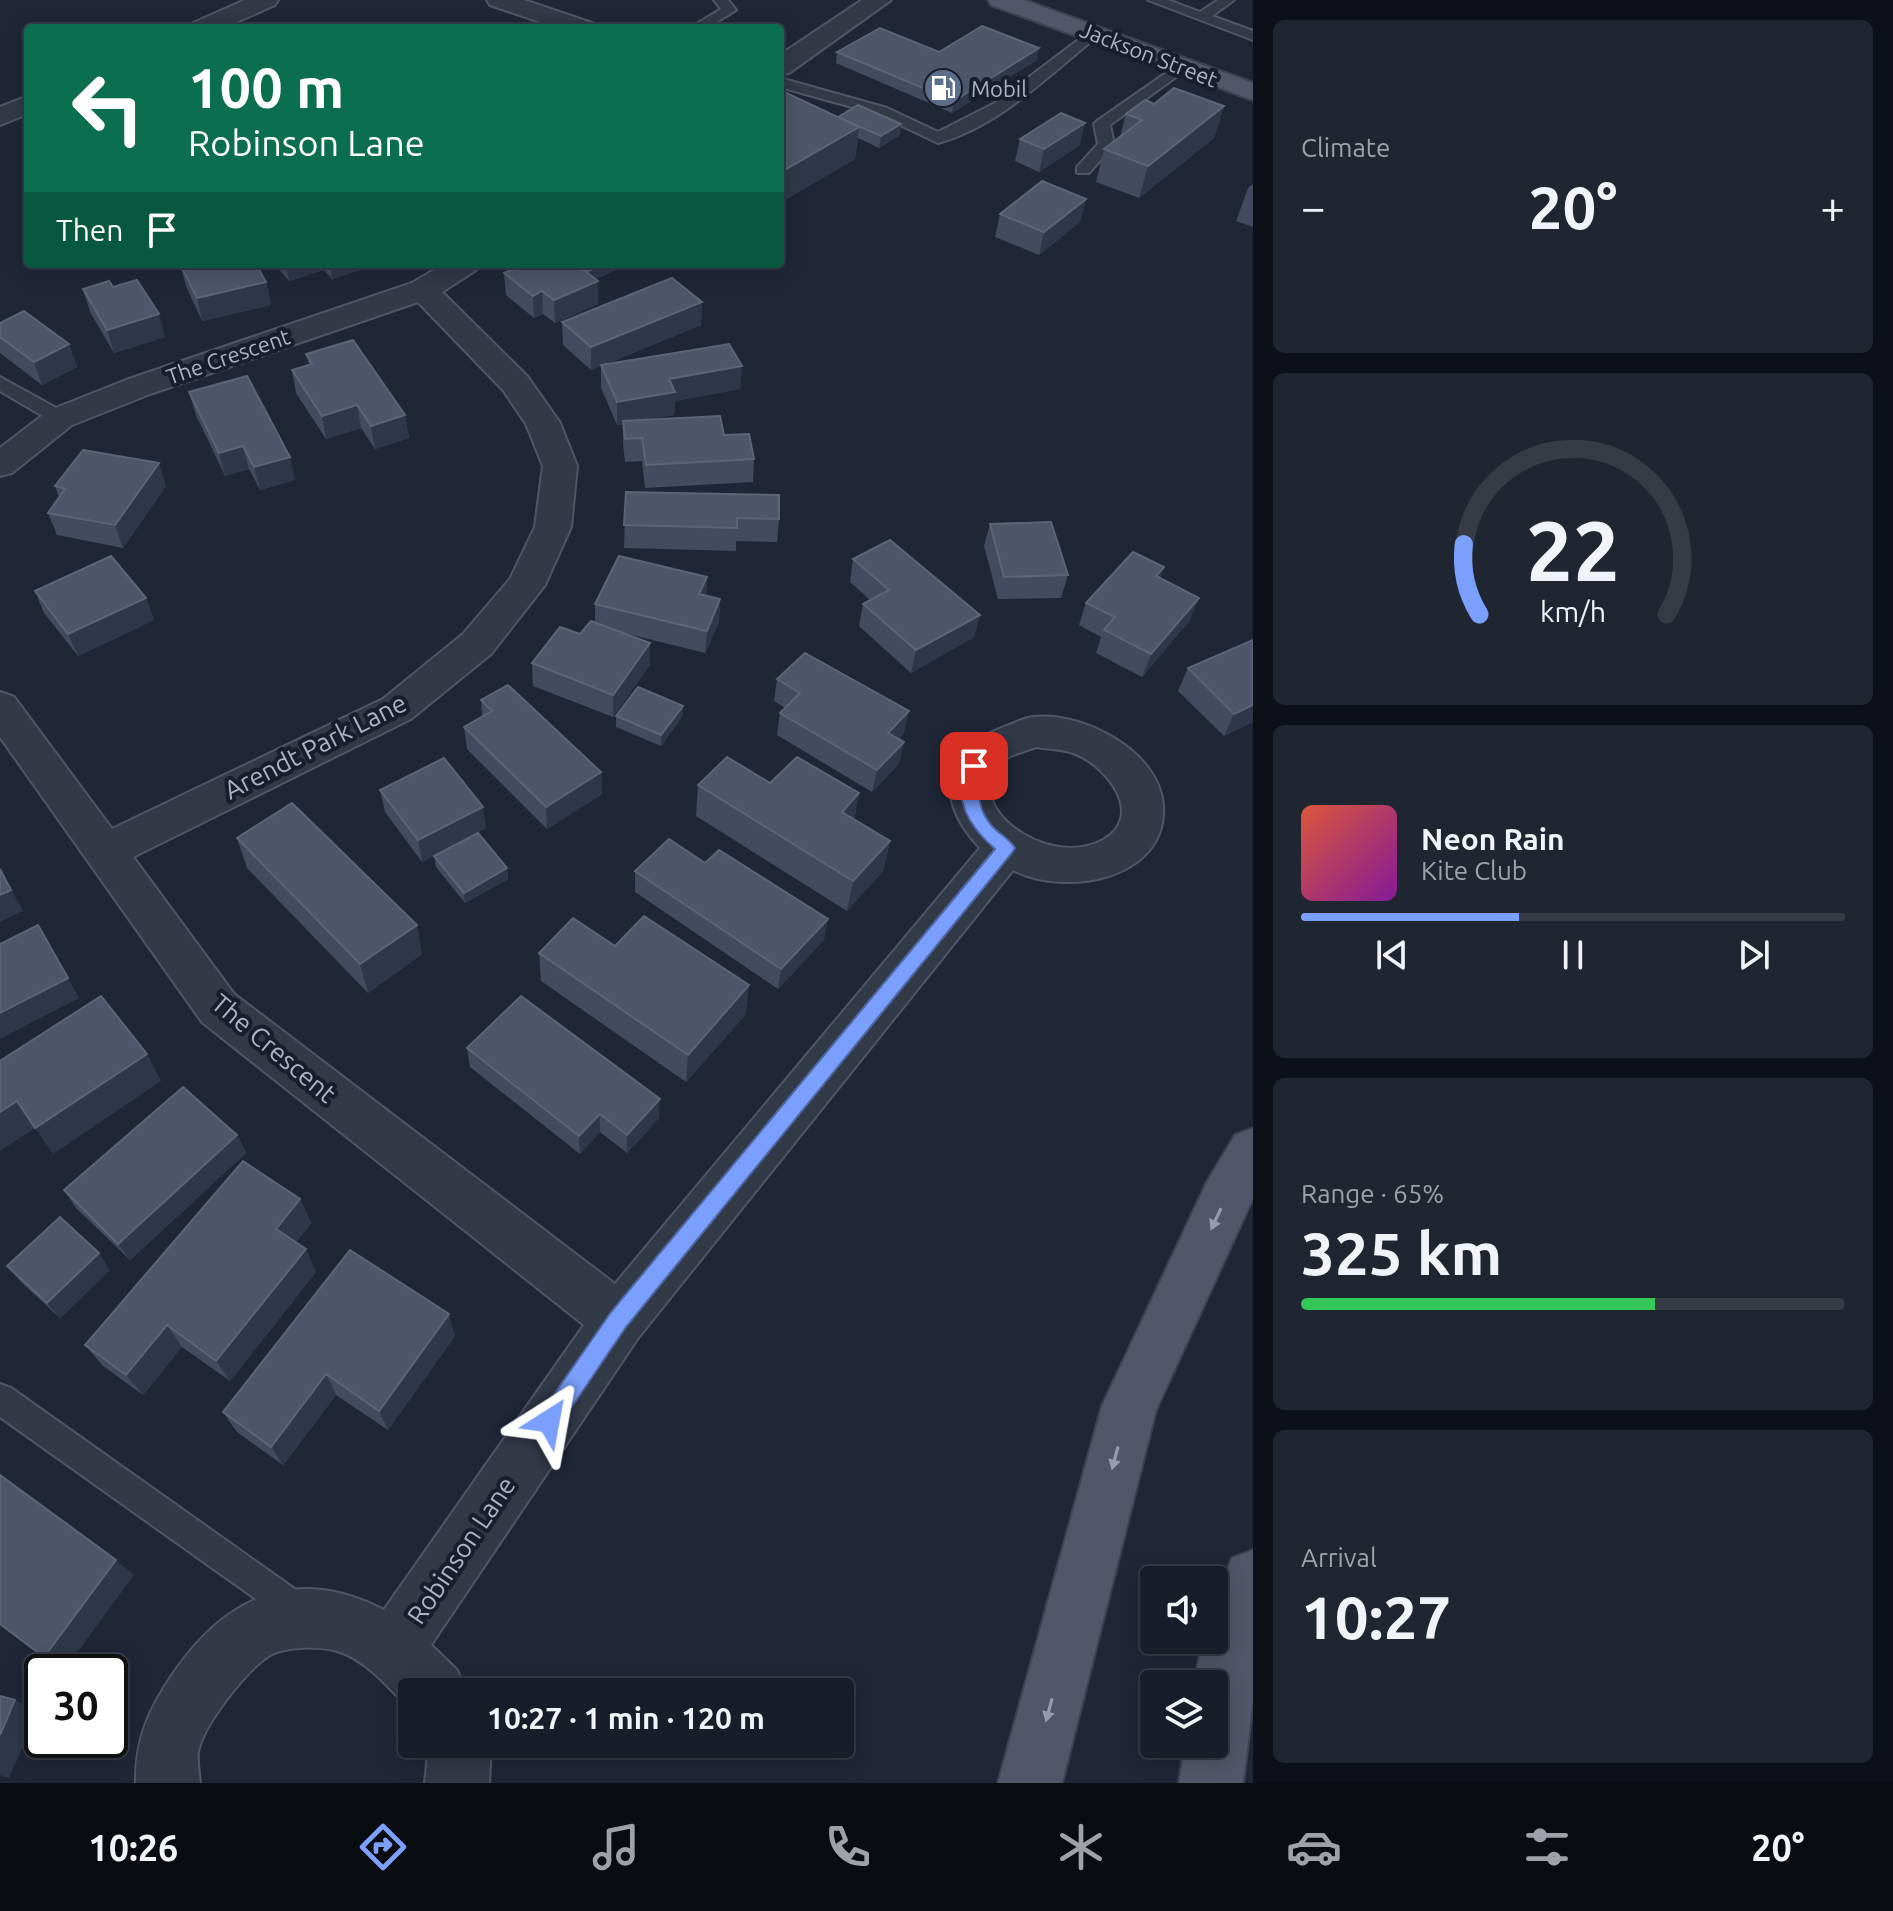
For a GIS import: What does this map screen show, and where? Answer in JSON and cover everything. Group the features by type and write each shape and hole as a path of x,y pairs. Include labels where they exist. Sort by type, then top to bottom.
{"main road":[{"name":"Jackson Street","path":"1000,0 1253,92"},
{"path":"1030,1783 1129,1406 1225,1199 1253,1151"},
{"path":"1211,1783 1229,1651 1253,1579"}],"street":[{"path":"211,24 266,0"},
{"path":"499,0 571,24"},
{"path":"784,64 879,0"},
{"path":"0,117 24,106"},
{"name":"The Crescent","path":"0,465 60,418 138,387 423,290 459,268"},
{"name":"Arendt Park Lane","path":"104,852 397,709 477,644 526,585 553,527 560,466 543,423 515,383 423,290"},
{"name":"The Crescent","path":"0,707 218,1008 619,1320"},
{"name":"Robinson Lane","path":"393,1649 619,1320 1006,848"},
{"name":"Robinson Lane","path":"168,1783 167,1752 187,1706 216,1665 255,1630 308,1618 342,1623 393,1649 421,1678"},
{"path":"457,1783 459,1758"}],"lane":[{"path":"704,24 729,10 721,0"},
{"path":"1155,0 1253,36"},
{"path":"1202,17 1227,0"},
{"path":"784,83 882,111 938,138 962,130 1010,99 1094,32"},
{"path":"1083,170 1106,145 1102,124 1182,66"},
{"path":"0,383 60,418"},
{"path":"0,1399 308,1618"}],"building":[{"name":"Mobil","path":"982,26 1039,48 954,101 837,52 880,28 939,52"},
{"path":"1174,88 1224,106 1148,166 1104,149 1142,120 1126,114 1145,100 1154,104"},
{"path":"784,92 859,127 786,169"},
{"path":"858,105 901,124 881,136 838,117"},
{"path":"1061,113 1085,123 1044,149 1020,139"},
{"path":"1042,181 1086,199 1044,232 1000,214"},
{"path":"182,268 258,268 266,282 197,298"},
{"path":"515,268 581,268 598,281 554,300 542,291 533,296 504,273"},
{"path":"672,278 702,302 591,347 562,322"},
{"path":"137,280 159,314 107,330 83,289 109,281 113,287"},
{"path":"24,311 69,344 34,362 0,337 0,323"},
{"path":"353,340 405,415 371,426 357,405 322,416 292,370 312,364 306,354"},
{"path":"729,344 742,366 669,379 675,392 617,402 601,365"},
{"path":"247,376 290,457 254,467 243,446 219,453 189,392"},
{"path":"720,416 724,435 749,434 754,459 646,465 642,438 625,439 623,421"},
{"path":"83,450 159,463 115,525 48,513 65,489 55,486"},
{"path":"626,492 779,495 779,519 737,518 737,528 624,525"},
{"path":"1051,522 1068,575 1004,577 990,524"},
{"path":"890,540 980,615 916,650 863,604 889,590 853,559"},
{"path":"1133,552 1164,567 1156,576 1199,598 1151,654 1104,630 1115,617 1086,603"},
{"path":"111,556 146,598 68,634 35,591"},
{"path":"619,556 707,577 699,594 720,599 707,631 595,604"},
{"path":"591,621 650,643 613,695 532,663 560,627 580,634"},
{"path":"1253,640 1253,705 1234,714 1188,668"},
{"path":"805,653 909,711 888,733 904,742 877,770 780,713 800,693 777,679"},
{"path":"508,685 601,772 546,807 464,727 492,711 481,700"},
{"path":"638,687 683,706 661,735 616,716"},
{"path":"727,757 770,783 797,757 859,793 842,812 890,841 853,881 698,785"},
{"path":"444,758 483,807 418,840 380,790"},
{"path":"292,803 417,925 360,964 237,838"},
{"path":"478,833 507,868 464,893 434,856"},
{"path":"669,839 705,863 719,850 828,919 781,969 635,871"},
{"path":"0,869 11,890 0,895"},
{"path":"644,916 749,985 688,1055 539,953 573,918 615,946"},
{"path":"38,925 68,978 0,1013 0,944"},
{"path":"101,996 147,1054 35,1128 17,1101 0,1112 0,1061"},
{"path":"521,996 660,1099 627,1135 600,1114 579,1136 467,1048"},
{"path":"183,1087 237,1135 118,1244 64,1190"},
{"path":"243,1161 300,1199 276,1229 306,1249 216,1361 167,1325 126,1375 85,1345"},
{"path":"60,1217 99,1253 47,1303 7,1266"},
{"path":"350,1250 449,1314 379,1411 326,1374 271,1447 223,1412"},
{"path":"0,1475 116,1560 46,1654 40,1654 0,1624"},
{"path":"0,1696 15,1700 0,1735"}],"place":[{"name":"Mobil","path":"943,88"}],"route":[{"path":"549,1421 619,1320 1006,848 985,830 972,808 969,786 974,766"}]}
